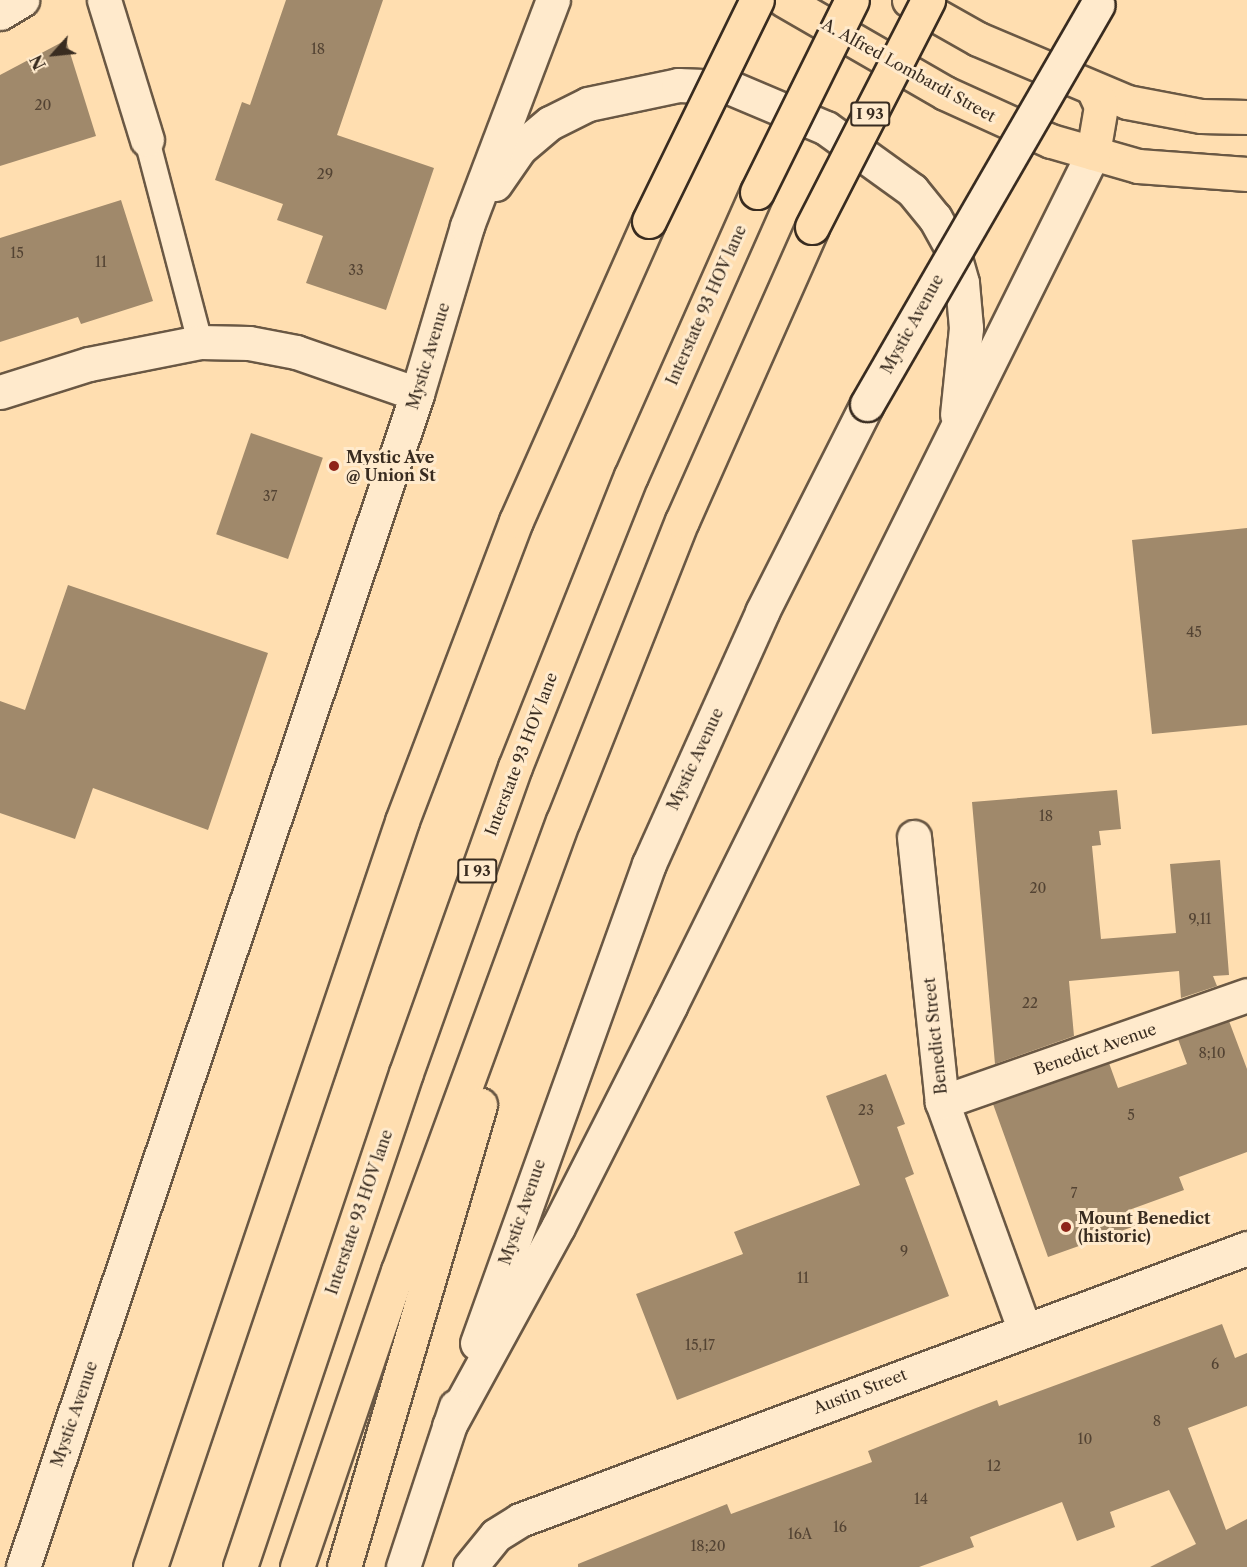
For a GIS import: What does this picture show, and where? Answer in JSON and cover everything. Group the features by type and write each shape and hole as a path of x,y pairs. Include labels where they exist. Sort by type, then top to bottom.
{"main road":[{"path":"0,13 22,0"},
{"path":"104,0 147,140"},
{"name":"Mystic Avenue","path":"23,1567 417,394 467,226 553,0"},
{"path":"150,1567 402,821 516,521 649,221 757,0"},
{"name":"A. Alfred Lombardi Street","path":"784,0 999,121 1138,166 1247,174"},
{"name":"Interstate 93 HOV lane","path":"240,1567 406,1072 515,767 630,476 757,192 852,0"},
{"path":"909,0 978,39 1127,102 1201,116 1247,117"},
{"name":"I 93","path":"297,1567 402,1261 563,821 687,511 812,227 928,0"},
{"name":"Mystic Avenue","path":"403,1567 506,1255 649,864 767,602 867,404 1098,2"},
{"path":"467,226 520,148 550,123 588,104 678,85 729,87 777,104 826,128 881,165 912,190 936,218 953,251 962,283 966,328 955,437"},
{"path":"449,1426 563,1216 955,437 1093,153 1101,106 1093,89"},
{"path":"0,392 89,364 200,342 249,343 296,352 417,394"},
{"path":"344,1567 563,821"},
{"name":"Benedict Street","path":"914,837 942,1102 1024,1329"},
{"name":"Benedict Avenue","path":"942,1102 1247,995"},
{"name":"Austin Street","path":"475,1558 520,1520 1024,1329 1247,1248"}],"lane":[{"path":"147,140 200,342"}],"building":[{"path":"286,0 383,0 337,135 434,168 386,310 306,283 323,236 277,220 283,204 215,180 242,102 250,105"},
{"path":"66,40 96,136 0,166 0,75"},
{"path":"121,200 153,301 81,324 78,317 0,342 0,238"},
{"path":"251,433 323,458 288,559 216,534"},
{"path":"1247,528 1247,725 1152,734 1132,540"},
{"path":"68,585 268,653 208,830 93,788 75,839 0,813 0,701 25,710"},
{"path":"1117,790 1121,829 1099,831 1101,845 1092,846 1101,939 1176,933 1170,864 1220,860 1229,975 1213,976 1217,986 1181,998 1179,971 1069,981 1074,1036 995,1064 972,802"},
{"path":"1229,1021 1247,1069 1247,1152 1179,1177 1184,1190 1129,1210 1135,1226 1048,1257 993,1104 1109,1063 1118,1088 1187,1064 1178,1039"},
{"path":"886,1074 905,1124 897,1127 914,1174 905,1178 949,1296 677,1400 636,1294 743,1254 734,1232 860,1185 826,1096"},
{"path":"1222,1324 1235,1358 1247,1353 1247,1406 1188,1428 1226,1530 1247,1519 1247,1567 1150,1567 1196,1544 1169,1490 1110,1512 1115,1527 1077,1541 1062,1502 970,1537 974,1547 919,1567 578,1567 578,1564 727,1504 731,1514 872,1462 868,1451 997,1400 999,1406"}],"place":[{"name":"Mystic Ave @ Union St","path":"334,466"},
{"name":"Mount Benedict (historic)","path":"1066,1227"}]}
